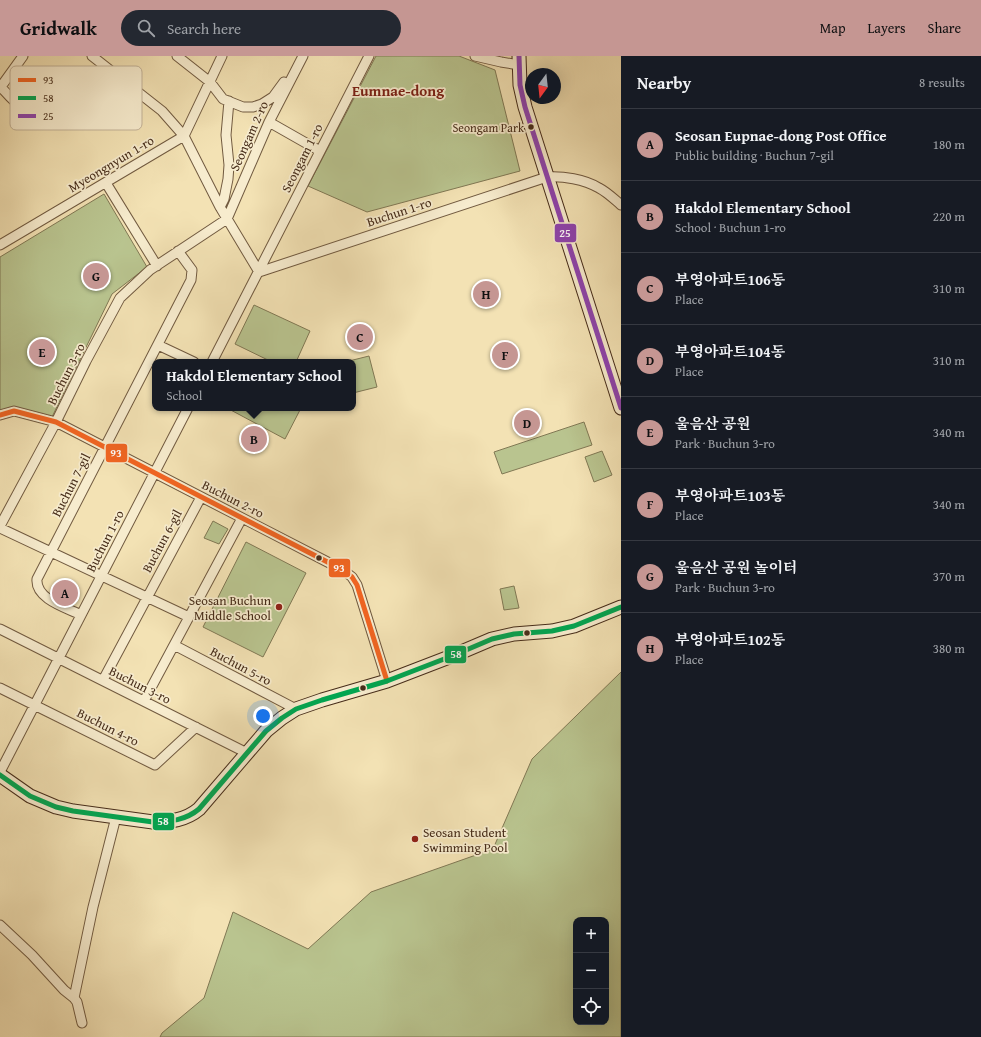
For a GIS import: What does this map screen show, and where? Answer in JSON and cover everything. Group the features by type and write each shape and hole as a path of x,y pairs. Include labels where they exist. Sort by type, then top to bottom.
{"street":[{"path":"15,66 22,56"},
{"path":"92,56 105,66"},
{"path":"177,56 210,82 223,99 229,101 226,135 229,165 228,179 224,199 220,207"},
{"path":"184,136 222,56"},
{"name":"Seongam 2-ro","path":"227,219 268,122 303,56"},
{"name":"Seongam 1-ro","path":"259,272 369,56"},
{"path":"475,56 495,61 519,60 522,96 621,408"},
{"name":"Seongam 2-ro","path":"229,101 243,107 253,107 262,104 273,97 297,66"},
{"path":"10,73 0,87 10,98"},
{"path":"142,95 162,111 184,136 220,207 259,272 214,359"},
{"path":"268,122 320,151"},
{"name":"Myeongnyun 1-ro","path":"0,246 184,136"},
{"path":"547,177 576,180 594,185 621,205"},
{"name":"Buchun 1-ro","path":"259,272 547,177"},
{"path":"106,182 157,266"},
{"name":"Buchun 3-ro","path":"0,527 120,298 150,270 227,219"},
{"name":"Buchun 7-gil","path":"81,615 45,596 38,588 38,579 158,345 192,275 191,268 178,251"},
{"path":"158,345 188,359"},
{"name":"Buchun 2-ro","path":"0,415 14,411 56,422 154,474 332,563 343,570 352,577 357,585 387,681"},
{"name":"Buchun 1-ro","path":"0,773 186,411"},
{"name":"Buchun 6-gil","path":"102,680 201,497"},
{"path":"144,701 242,518"},
{"path":"0,527 189,617"},
{"path":"0,773 24,792 51,806 73,811 116,817 162,822 177,820 189,816 199,809 270,728 296,709 387,681 492,639 514,634 552,631 574,626 621,606"},
{"name":"Buchun 3-ro","path":"0,629 247,753"},
{"name":"Buchun 5-ro","path":"174,645 296,709"},
{"name":"Buchun 4-ro","path":"0,688 155,765 196,727"},
{"path":"74,998 93,907 116,817"},
{"path":"0,925 32,954 64,990 74,998 77,1002 82,1023"}],"green space":[{"path":"376,56 459,56 495,70 520,171 367,212 308,186"},
{"path":"104,194 147,267 112,294 51,419 18,409 0,410 0,257"},
{"path":"254,305 310,331 297,359 266,359 235,344"},
{"path":"369,356 377,387 356,392 356,359"},
{"path":"233,411 299,411 285,439"},
{"path":"584,422 592,445 502,474 494,452"},
{"path":"602,451 612,475 594,482 585,457"},
{"path":"213,521 228,529 219,544 204,538"},
{"path":"246,542 306,573 263,657 203,627"},
{"path":"514,586 519,608 504,610 500,589"},
{"path":"621,672 621,1037 160,1037 162,1033 204,998 233,912 308,949 371,892 493,849 532,759"}],"transit line":[{"name":"25","path":"519,56 520,85 525,107 621,408"},
{"name":"93","path":"0,415 14,411 56,422 343,570 352,577 357,585 387,681"},
{"name":"58","path":"0,775 30,796 56,807 73,811 153,822 178,820 189,816 199,809 266,731 296,709 387,681 492,639 514,634 552,631 574,626 621,607"}],"place":[{"name":"Seongam Park","path":"531,127"},
{"name":"울음산 공원 놀이터","path":"96,276"},
{"name":"부영아파트102동","path":"486,294"},
{"name":"부영아파트106동","path":"360,337"},
{"name":"울음산 공원","path":"42,352"},
{"name":"부영아파트103동","path":"505,355"},
{"name":"부영아파트104동","path":"527,423"},
{"name":"Hakdol Elementary School","path":"254,439"},
{"name":"Seosan Eupnae-dong Post Office","path":"65,593"},
{"name":"Seosan Buchun Middle School","path":"279,607"},
{"name":"Seosan Student Swimming Pool","path":"415,839"}],"district":[{"name":"Eumnae-dong","path":"398,90"}]}
